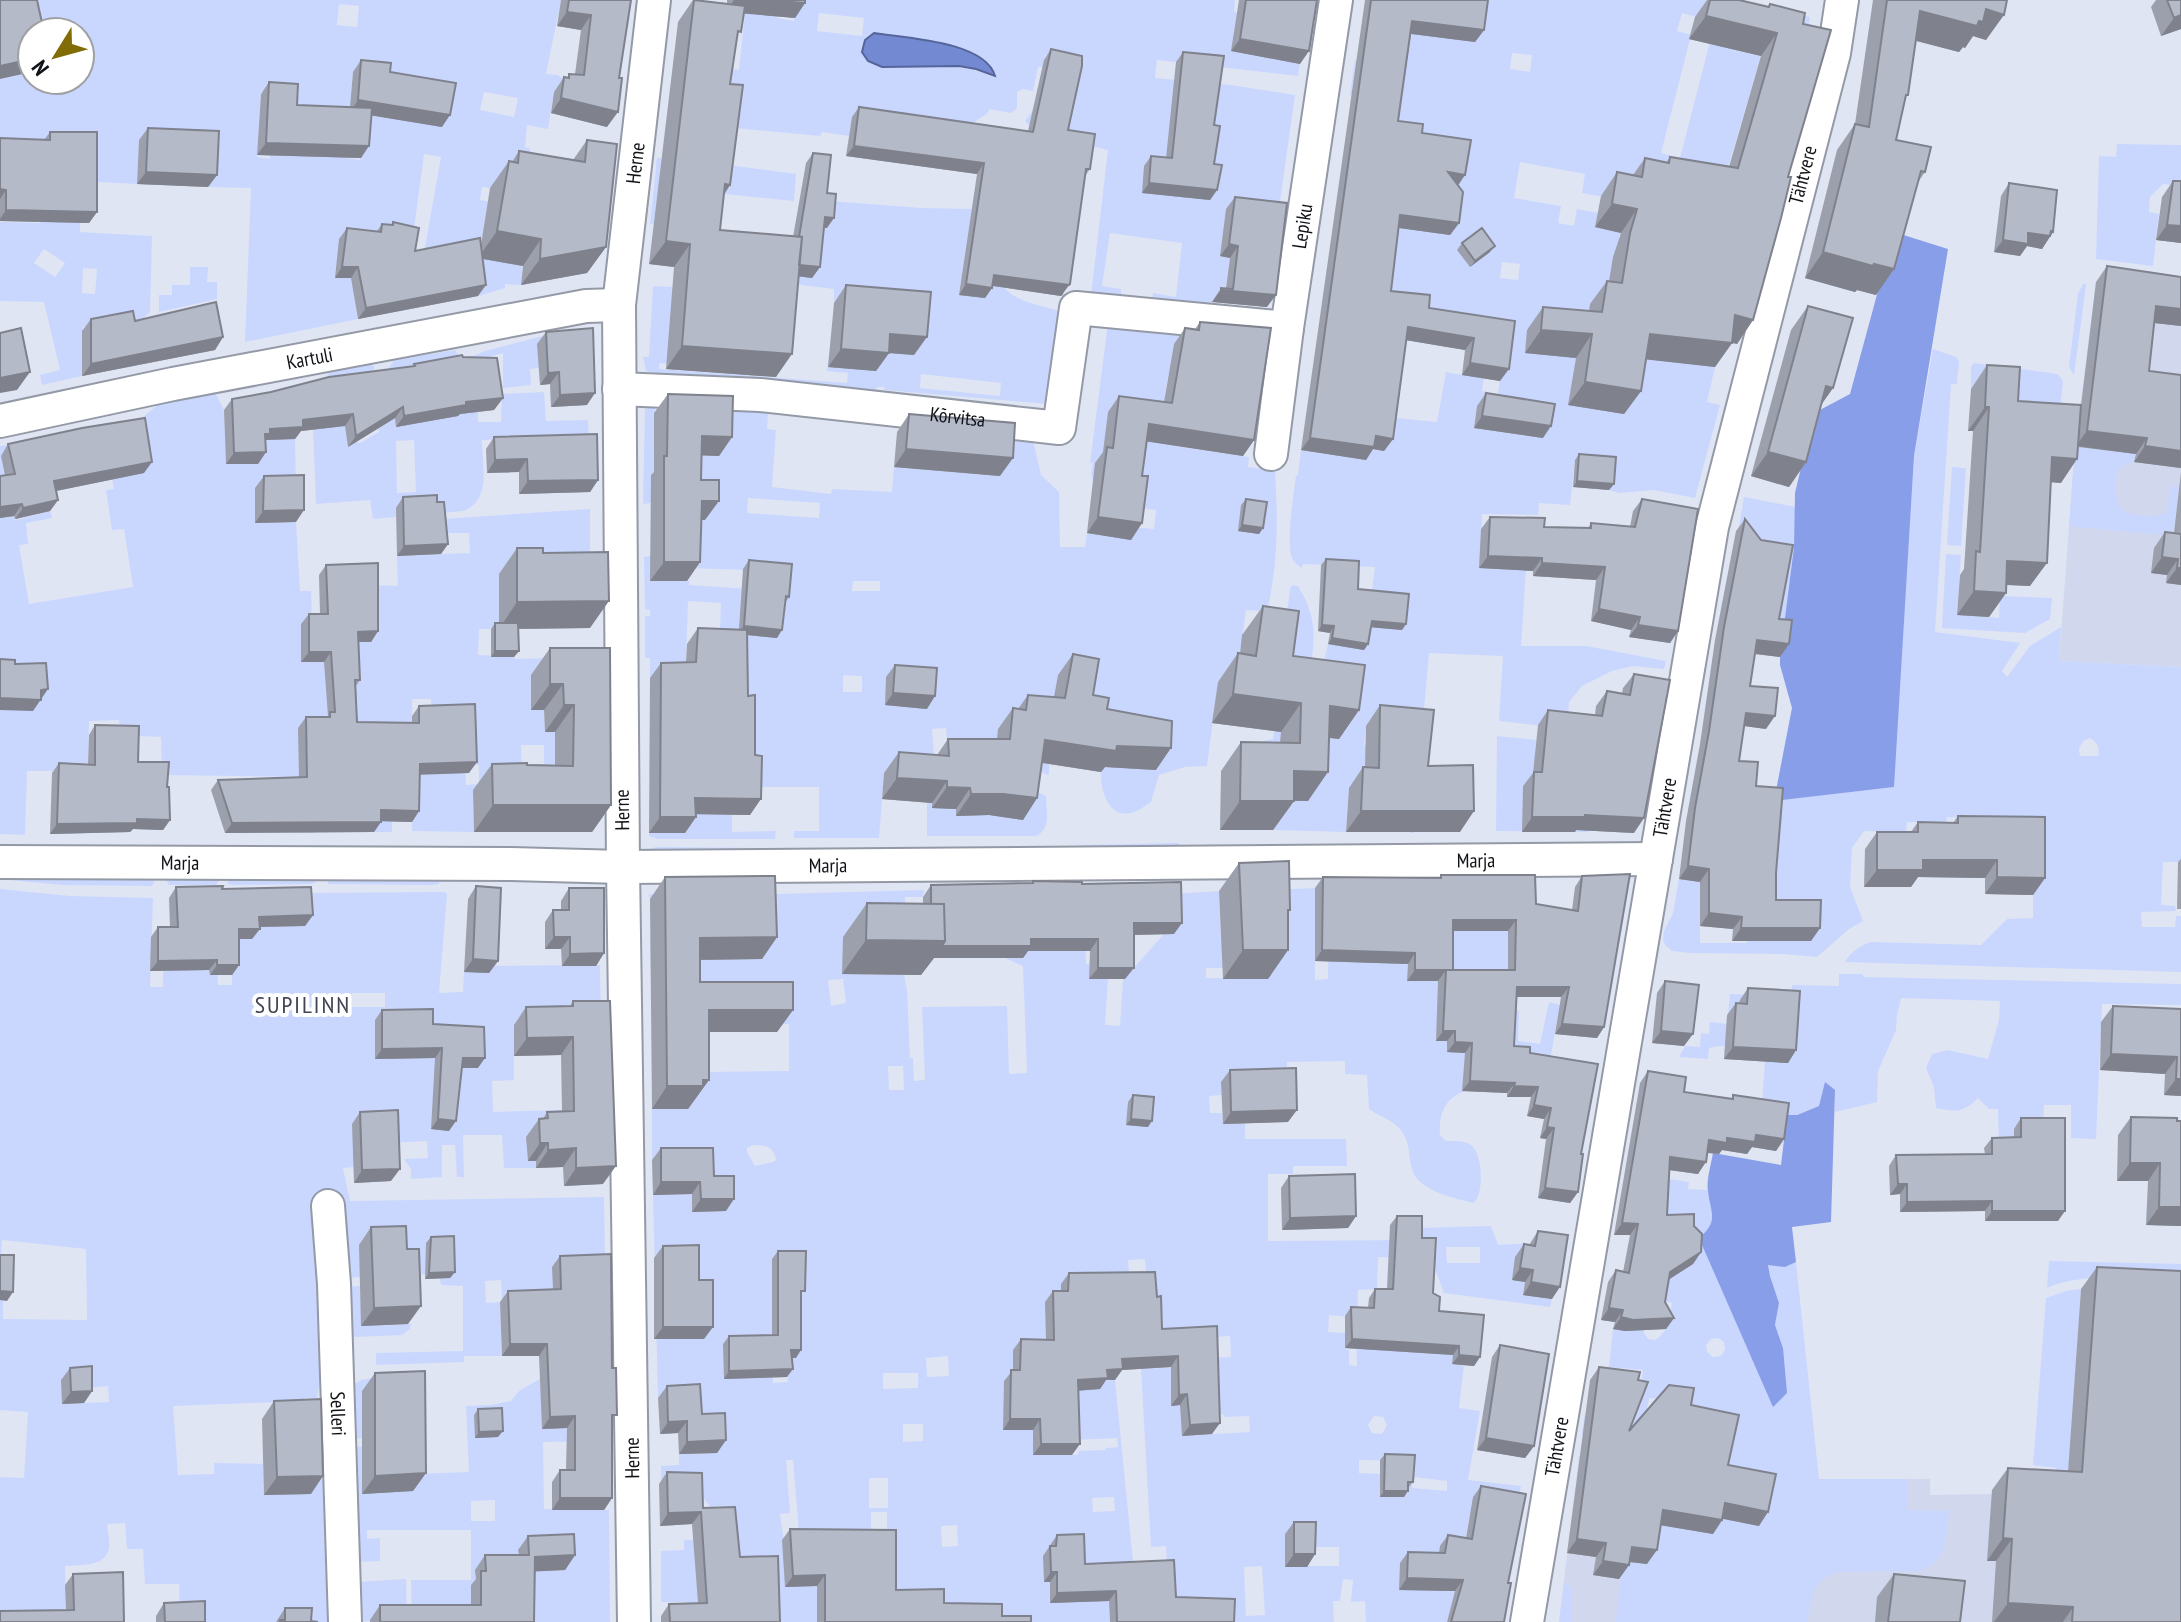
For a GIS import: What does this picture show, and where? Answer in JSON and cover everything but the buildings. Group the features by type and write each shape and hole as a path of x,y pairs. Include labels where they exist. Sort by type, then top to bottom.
{"street":[{"name":"Herne","path":"634,1622 623,867 619,305 654,0"},
{"name":"Lepiku","path":"1271,454 1336,0"},
{"name":"Tähtvere","path":"1527,1622 1712,527 1834,53 1842,0"},
{"name":"Kartuli","path":"0,421 173,384 557,311 619,305"},
{"name":"Kõrvitsa","path":"619,389 760,395 1059,428 1076,308 1287,328"},
{"name":"Marja","path":"0,862 623,867 1656,859"},
{"name":"Selleri","path":"328,1206 334,1284 345,1622"}],"shaded area":[{"path":"0,0 561,0 546,74 558,75 570,84 554,92 548,129 527,125 525,147 530,149 521,285 505,284 505,288 478,296 421,270 441,157 424,154 403,311 400,311 397,298 403,226 388,224 385,236 354,296 358,319 245,342 251,188 208,187 139,141 137,184 97,182 80,154 80,232 152,236 150,312 137,324 124,320 83,327 82,376 42,385 40,375 60,370 44,302 0,301 0,222 40,223 41,199 0,167 0,79 16,76 16,96 96,96 96,16 16,16","holes":["339,4 359,6 357,27 337,25","353,72 366,87 360,160 346,158","261,91 274,92 270,159 257,157","484,92 518,98 514,117 480,110","482,187 499,189 509,205 480,200","44,249 65,263 55,277 34,263","83,268 97,269 95,294 82,293"]},
{"path":"797,0 1235,0 1234,12 1252,15 1250,27 1235,25 1233,45 1246,54 1300,63 1298,76 1157,60 1155,78 1295,95 1278,216 1223,234 1220,256 1230,258 1224,301 1213,300 1211,310 1152,303 1153,293 1176,297 1182,243 1110,233 1102,286 1121,289 1121,299 1091,295 1108,150 1038,134 1025,121 1033,110 1066,116 1077,62 1046,55 1043,67 1038,67 1033,91 1023,89 1017,92 1017,108 1011,113 989,109 988,113 959,132 852,118 849,136 734,128 718,66 739,70 745,13 777,13 777,18 794,21","holes":["819,13 864,18 862,36 817,31","875,33 932,41 972,52 994,76 953,67 882,67 865,40"]},
{"path":"1407,0 1723,0 1810,17 1809,24 1818,26 1813,54 1739,24 1733,50 1761,56 1727,171 1605,197 1582,193 1585,174 1520,162 1514,198 1561,206 1558,223 1574,226 1577,209 1598,213 1596,227 1621,233 1619,237 1647,359 1715,367 1707,402 1720,405 1695,498 1654,490 1619,493 1609,490 1611,463 1575,460 1570,505 1539,503 1538,515 1482,514 1480,568 1526,570 1521,646 1586,646 1666,661 1664,669 1633,666 1612,671 1582,686 1569,702 1568,716 1592,811 1588,832 1496,831 1497,736 1536,740 1535,756 1552,727 1499,721 1503,656 1429,653 1413,833 1410,833 1419,731 1366,727 1365,778 1349,788 1346,832 1273,830 1274,773 1256,743 1273,739 1290,588 1298,586 1309,610 1314,632 1308,680 1319,683 1328,644 1367,629 1375,567 1303,564 1302,568 1293,560 1291,519 1301,450 1365,460 1394,396 1399,397 1396,418 1437,422 1446,372 1462,375 1490,330 1368,321 1393,100 1350,95 1355,60 1399,67","holes":["1682,13 1715,22 1680,158 1661,153 1691,35 1677,31","1512,53 1532,55 1530,72 1510,69","1502,262 1520,264 1518,280 1500,278","1485,368 1501,370 1498,394 1482,391","1477,406 1478,406 1542,438 1474,428"]},
{"path":"874,33 960,48 988,64 995,76 959,66 882,67 868,61 862,52 865,40"},
{"path":"2117,144 2181,145 2181,186 2163,184 2150,197 2149,212 2159,214 2153,266 2096,259 2099,156 2116,157"},
{"path":"657,158 661,158 660,183 720,164 796,174 794,201 715,193 692,202 657,199 654,224 650,224"},
{"path":"829,201 972,209 959,295 998,282 1020,299 1061,312 1047,404 885,390 884,387 877,387 876,390 646,371 643,357 649,357 653,286 673,287 728,368 659,363 659,369 847,383 848,373 827,371 830,348 918,310 834,303 834,289 794,284 789,277 796,221","holes":["921,374 1001,383 1000,396 920,388"]},
{"path":"1894,232 1948,249 1914,456 1894,787 1774,801 1792,708 1780,657 1794,547 1795,493 1816,412 1850,394"},
{"path":"190,267 208,267 207,282 217,282 217,299 159,312 159,295 172,295 172,285 190,285"},
{"path":"2096,282 2181,294 2181,667 2059,661 2075,446"},
{"path":"2084,283 2074,375 2069,367 2078,293"},
{"path":"1108,323 1189,334 1178,376 1168,375 1165,395 1176,446 1249,457 1248,467 1275,471 1276,539 1268,607 1265,611 1246,610 1236,685 1218,683 1207,766 1185,767 1159,775 1151,802 1134,812 1118,812 1104,795 1101,779 1108,733 1049,764 1049,775 1030,768 1031,789 1046,796 1046,824 1036,836 927,836 927,801 905,801 907,775 884,774 879,838 794,838 794,831 819,831 819,787 732,787 732,832 776,831 775,839 658,839 649,836 649,833 685,832 684,814 699,814 650,678 650,658 645,658 645,616 650,616 650,610 645,609 644,557 651,556 651,535 688,535 652,475 651,503 643,504 647,404 655,405 654,454 692,406 800,413 800,416 768,414 767,429 776,430 772,487 831,494 832,489 892,492 894,467 1000,476 1003,441 1031,432 1041,475 1059,492 1060,547 1085,547 1087,533 1132,527 1154,529 1156,510 1135,507 1095,487 1091,474 1093,463 1090,463","holes":["748,498 820,503 819,518 747,513","652,567 752,570 750,589 689,585 689,581 651,581","853,581 880,581 880,591 852,591","688,601 721,603 719,660 686,659","843,675 862,676 862,692 843,692","946,728 948,754 934,755 932,729"]},
{"path":"570,329 580,330 539,368 530,369 531,385 503,388 503,353 478,360 478,422 501,422 502,394 544,392 546,421 588,420 589,447 546,437 482,440 482,491 472,506 463,511 373,519 370,500 316,504 313,429 345,426 347,438 360,443 379,432 376,406 387,371 394,360 455,350 462,361 485,351","holes":["414,440 416,492 397,493 396,441"]},
{"path":"1933,349 1959,361 1957,384 1951,384 1935,632 2020,643 2002,671 2007,677 2030,646 2061,627 2059,661 2181,667 2181,862 2163,862 2161,905 2175,906 2176,911 2141,912 2142,927 2175,927 2176,916 2181,916 2181,972 1845,962 1856,949 1871,942 1981,945 2007,919 2033,918 2033,861 2045,861 2046,822 1947,817 1946,823 1907,822 1906,832 1864,831 1852,848 1850,887 1863,921 1817,957 1690,953 1672,951 1666,946 1664,931 1673,913 1679,879 1708,883 1700,912 1700,943 1747,943 1767,913 1774,801 1893,787 1914,456","holes":["2090,738 2096,743 2098,756 2080,756 2083,741"]},
{"path":"372,361 372,373 328,381 330,369"},
{"path":"1974,363 2058,374 2063,381 2059,420 1971,389 1971,367"},
{"path":"215,392 224,410 226,464 257,464 261,429 278,439 295,439 296,488 255,523 296,522 300,591 311,591 312,624 301,625 302,662 313,662 371,585 398,586 397,556 470,553 469,533 443,533 443,519 590,509 590,579 499,629 479,629 478,655 515,659 591,657 532,710 544,710 545,732 555,732 555,752 593,765 544,765 544,745 521,745 523,799 473,799 474,832 412,831 413,769 393,769 392,832 374,832 373,797 315,799 315,833 298,833 299,777 162,775 161,737 121,735 119,720 89,721 88,771 27,771 25,835 0,834 0,446 26,442 9,495 15,520 50,511 52,518 26,523 28,544 19,545 29,604 133,587 124,529 112,530 106,490 114,489 112,478 138,421 160,403","holes":["412,699 431,699 431,733 412,734","475,714 476,732 441,715","479,765 479,784 466,785 465,766"]},
{"path":"2075,446 2136,454 2134,462 2123,465 2119,470 2115,481 2119,505 2131,514 2150,516 2166,513 2171,486 2179,487 2173,536 2069,526"},
{"path":"1952,467 1966,468 1961,546 1947,545"},
{"path":"1744,497 1796,507 1783,633 1736,544"},
{"path":"1946,554 1961,555 1957,614 1999,618 2000,596 2052,598 2050,619 2025,633 1942,628"},
{"path":"1178,843 1183,849 1077,850 1082,845"},
{"path":"658,847 775,848 775,852 652,850"},
{"path":"0,874 153,876 154,882 152,886 62,885 0,879"},
{"path":"228,874 315,879 316,882 234,885 228,884"},
{"path":"170,876 220,878 216,885 169,885 166,880"},
{"path":"327,879 439,879 439,884 328,884"},
{"path":"1315,888 1315,980 1328,979 1329,888 1408,935 1408,981 1434,913 1509,915 1508,980 1471,1007 1519,1011 1518,1041 1540,1044 1549,1002 1560,1005 1550,1060 1468,1089 1450,1100 1443,1112 1440,1135 1446,1141 1469,1144 1476,1151 1481,1183 1474,1203 1440,1193 1417,1179 1401,1130 1369,1109 1367,1075 1345,1074 1345,1061 1287,1062 1287,1080 1222,1082 1222,1095 1209,1096 1210,1113 1222,1113 1223,1124 1245,1123 1245,1139 1346,1139 1347,1166 1293,1166 1293,1174 1268,1174 1268,1241 1416,1240 1416,1228 1491,1226 1498,1245 1529,1243 1527,1258 1512,1280 1525,1282 1523,1295 1552,1299 1550,1307 1444,1293 1431,1258 1378,1257 1377,1289 1358,1290 1357,1334 1399,1351 1453,1355 1453,1364 1464,1365 1459,1408 1480,1411 1468,1480 1521,1486 1518,1505 1470,1514 1466,1536 1470,1537 1447,1622 1366,1622 1365,1601 1351,1602 1353,1580 1343,1579 1340,1601 1333,1601 1334,1622 1186,1622 1168,1589 1166,1546 1151,1547 1141,1369 1181,1367 1171,1386 1171,1405 1183,1405 1182,1436 1250,1432 1249,1416 1212,1414 1210,1358 1231,1357 1230,1336 1155,1340 1100,1381 1115,1380 1134,1572 1107,1574 1110,1622 771,1622 695,1555 697,1585 705,1602 687,1615 687,1602 661,1602 661,1551 684,1550 684,1540 728,1538 727,1512 720,1506 710,1507 703,1497 661,1484 661,1466 679,1465 679,1454 717,1453 693,1426 692,1397 658,1398 653,1195 692,1194 692,1212 726,1211 705,1188 704,1160 652,1160 652,1109 687,1108 707,1072 789,1071 789,1024 777,1024 651,970 650,939 667,939 722,959 762,958 650,899 649,894 924,890 923,897 905,897 905,938 843,938 843,964 867,975 904,975 914,1081 925,1080 922,1007 1007,1006 1009,1074 1027,1073 1023,966 1005,958 1005,933 1084,894 1086,964 1108,979 1105,1025 1120,1026 1123,980 1164,934 1173,894 1219,891 1221,938 1269,890","holes":["1206,968 1268,968 1268,979 1206,978","843,979 846,1003 831,1006 828,980","1508,1015 1447,1052 1447,1041","888,1066 903,1066 904,1090 889,1090","753,1145 768,1147 775,1155 773,1162 755,1166 747,1148","1446,1247 1480,1247 1480,1263 1447,1263","773,1259 795,1312 772,1312","1145,1259 1147,1285 1130,1287 1128,1260","1329,1315 1348,1317 1356,1334 1357,1366 1349,1365 1349,1350 1345,1349 1345,1333 1328,1332","948,1356 949,1376 927,1377 926,1358","786,1364 788,1382 773,1383 772,1365","883,1373 918,1373 918,1388 883,1389","1374,1416 1383,1417 1387,1425 1382,1434 1372,1433 1368,1425","903,1424 923,1424 923,1441 903,1442","1117,1438 1118,1447 1079,1451 1078,1455 1034,1455 1072,1440","786,1460 793,1460 799,1532 784,1542 780,1514 790,1513","1359,1460 1410,1461 1409,1475 1359,1473","1413,1477 1447,1481 1447,1491 1412,1488","869,1478 888,1478 888,1508 869,1508","1114,1497 1115,1511 1093,1512 1092,1498","871,1512 887,1512 887,1541 871,1542","957,1525 958,1546 942,1547 941,1526","1307,1547 1339,1547 1339,1566 1285,1566","1262,1566 1265,1615 1246,1616 1244,1567"]},
{"path":"0,889 70,896 153,898 150,987 163,987 163,969 309,893 447,894 439,993 463,992 464,972 489,973 490,966 600,965 601,1019 514,1025 514,1080 492,1081 493,1112 599,1109 528,1161 536,1161 536,1168 504,1168 502,1135 463,1135 464,1177 457,1177 455,1145 442,1145 442,1177 411,1179 411,1169 404,1159 428,1158 427,1141 390,1143 353,1167 343,1168 350,1201 604,1197 605,1266 554,1314 502,1302 501,1280 485,1281 486,1303 500,1302 502,1356 464,1356 464,1362 376,1365 376,1353 463,1351 463,1286 441,1285 440,1279 450,1278 449,1237 434,1236 434,1275 346,1278 317,1398 173,1406 178,1475 214,1474 214,1463 263,1464 264,1495 310,1460 327,1459 332,1622 196,1622 180,1614 179,1584 145,1584 143,1549 127,1549 125,1523 107,1524 109,1549 101,1560 65,1566 66,1613 25,1622 0,1622 0,1477 24,1478 28,1412 0,1410 0,1300 3,1300 3,1319 87,1320 86,1249 2,1240 0,1270","holes":["304,898 305,926 252,927","232,960 232,985 218,985 217,972 210,975 209,970","352,993 385,993 385,1007 352,1007","108,1386 109,1402 62,1404 85,1388"]},
{"path":"1839,974 2181,984 2181,1005 2102,1004 2096,1139 2071,1138 2071,1105 2044,1105 2043,1128 2014,1149 1999,1148 1998,1109 1989,1109 1978,1098 1959,1110 1936,1108 1934,1087 1926,1068 1932,1054 1948,1050 1988,1059 1999,1020 2000,1001 1901,998 1896,1030 1878,1071 1877,1102 1835,1112 1835,1090 1825,1083 1819,1106 1796,1115 1787,1115 1788,1106 1762,1103 1765,1061 1738,1048 1709,1048 1708,1059 1679,1057 1685,1046 1700,1047 1701,1033 1709,1034 1710,1022 1727,1024 1730,994 1791,996 1792,985 1839,986"},
{"path":"1825,1082 1835,1090 1831,1222 1792,1227 1796,1262 1785,1267 1768,1265 1779,1303 1775,1325 1783,1348 1787,1393 1773,1407 1699,1238 1711,1222 1708,1178 1713,1153 1781,1165 1787,1115 1797,1115 1819,1106"},
{"path":"1662,1178 1689,1182 1688,1189 1707,1190 1714,1215 1708,1231 1783,1348 1775,1325 1779,1303 1768,1264 1785,1267 1796,1262 1819,1479 1908,1479 1908,1510 1949,1511 1944,1547 1936,1561 1919,1571 1836,1572 1822,1580 1814,1592 1808,1622 1616,1622 1628,1441 1582,1434 1585,1413 1593,1414 1641,1387 1643,1370 1609,1367 1613,1329 1644,1328 1648,1339 1655,1340 1665,1329 1672,1303 1659,1300","holes":["1718,1338 1724,1342 1725,1350 1721,1356 1713,1357 1707,1352 1706,1345 1711,1339","1649,1398 1684,1402 1681,1414 1647,1409"]},
{"path":"2049,1261 2181,1264 2181,1280 2078,1279 2047,1288"},
{"path":"360,1286 362,1326 411,1324 410,1329 402,1335 354,1337 349,1334 346,1287"},
{"path":"2081,1289 2067,1498 2055,1498 2056,1468 2033,1465 2046,1298"},
{"path":"553,1372 603,1427 604,1441 543,1442 544,1509 609,1510 610,1622 412,1619 411,1580 471,1580 471,1530 367,1530 367,1539 380,1538 380,1561 357,1562 354,1446 362,1447 363,1494 413,1474 469,1472 466,1406 511,1401 520,1390","holes":["495,1500 495,1521 471,1521 471,1501"]},
{"path":"372,1378 362,1438 353,1439 352,1386"},
{"path":"1579,1456 1683,1471 1819,1480 1930,1479 1930,1495 2055,1498 2047,1622 1559,1622"},
{"path":"406,1579 407,1619 352,1622 358,1582"},
{"path":"1564,1583 1571,1589 1572,1622 1559,1622"}],"district":[{"name":"SUPILINN","path":"303,1004"}]}
